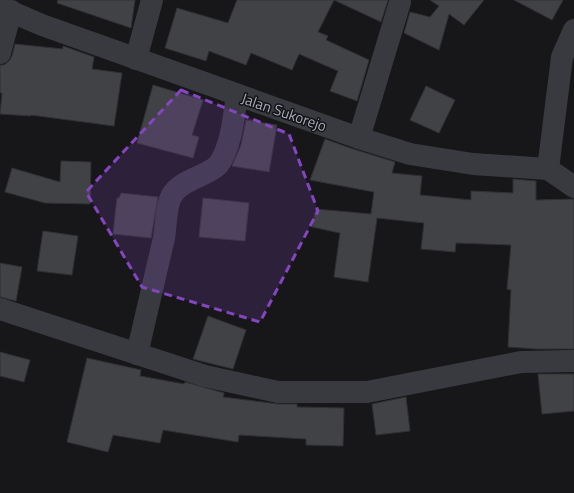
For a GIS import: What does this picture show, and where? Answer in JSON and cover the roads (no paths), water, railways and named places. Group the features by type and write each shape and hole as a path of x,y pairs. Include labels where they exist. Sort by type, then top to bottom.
{"street":[{"path":"136,59 152,0"},
{"path":"359,138 400,2"},
{"path":"0,54 5,9"},
{"name":"Jalan Sukorejo","path":"5,9 42,25 136,59 359,138 410,154 473,164 548,169"},
{"path":"574,30 562,56 548,169 574,187"},
{"path":"137,354 164,236 170,198 176,188 217,165 224,155 234,118 237,95"},
{"path":"0,309 205,376 278,392 367,392 521,362 574,361"}]}
